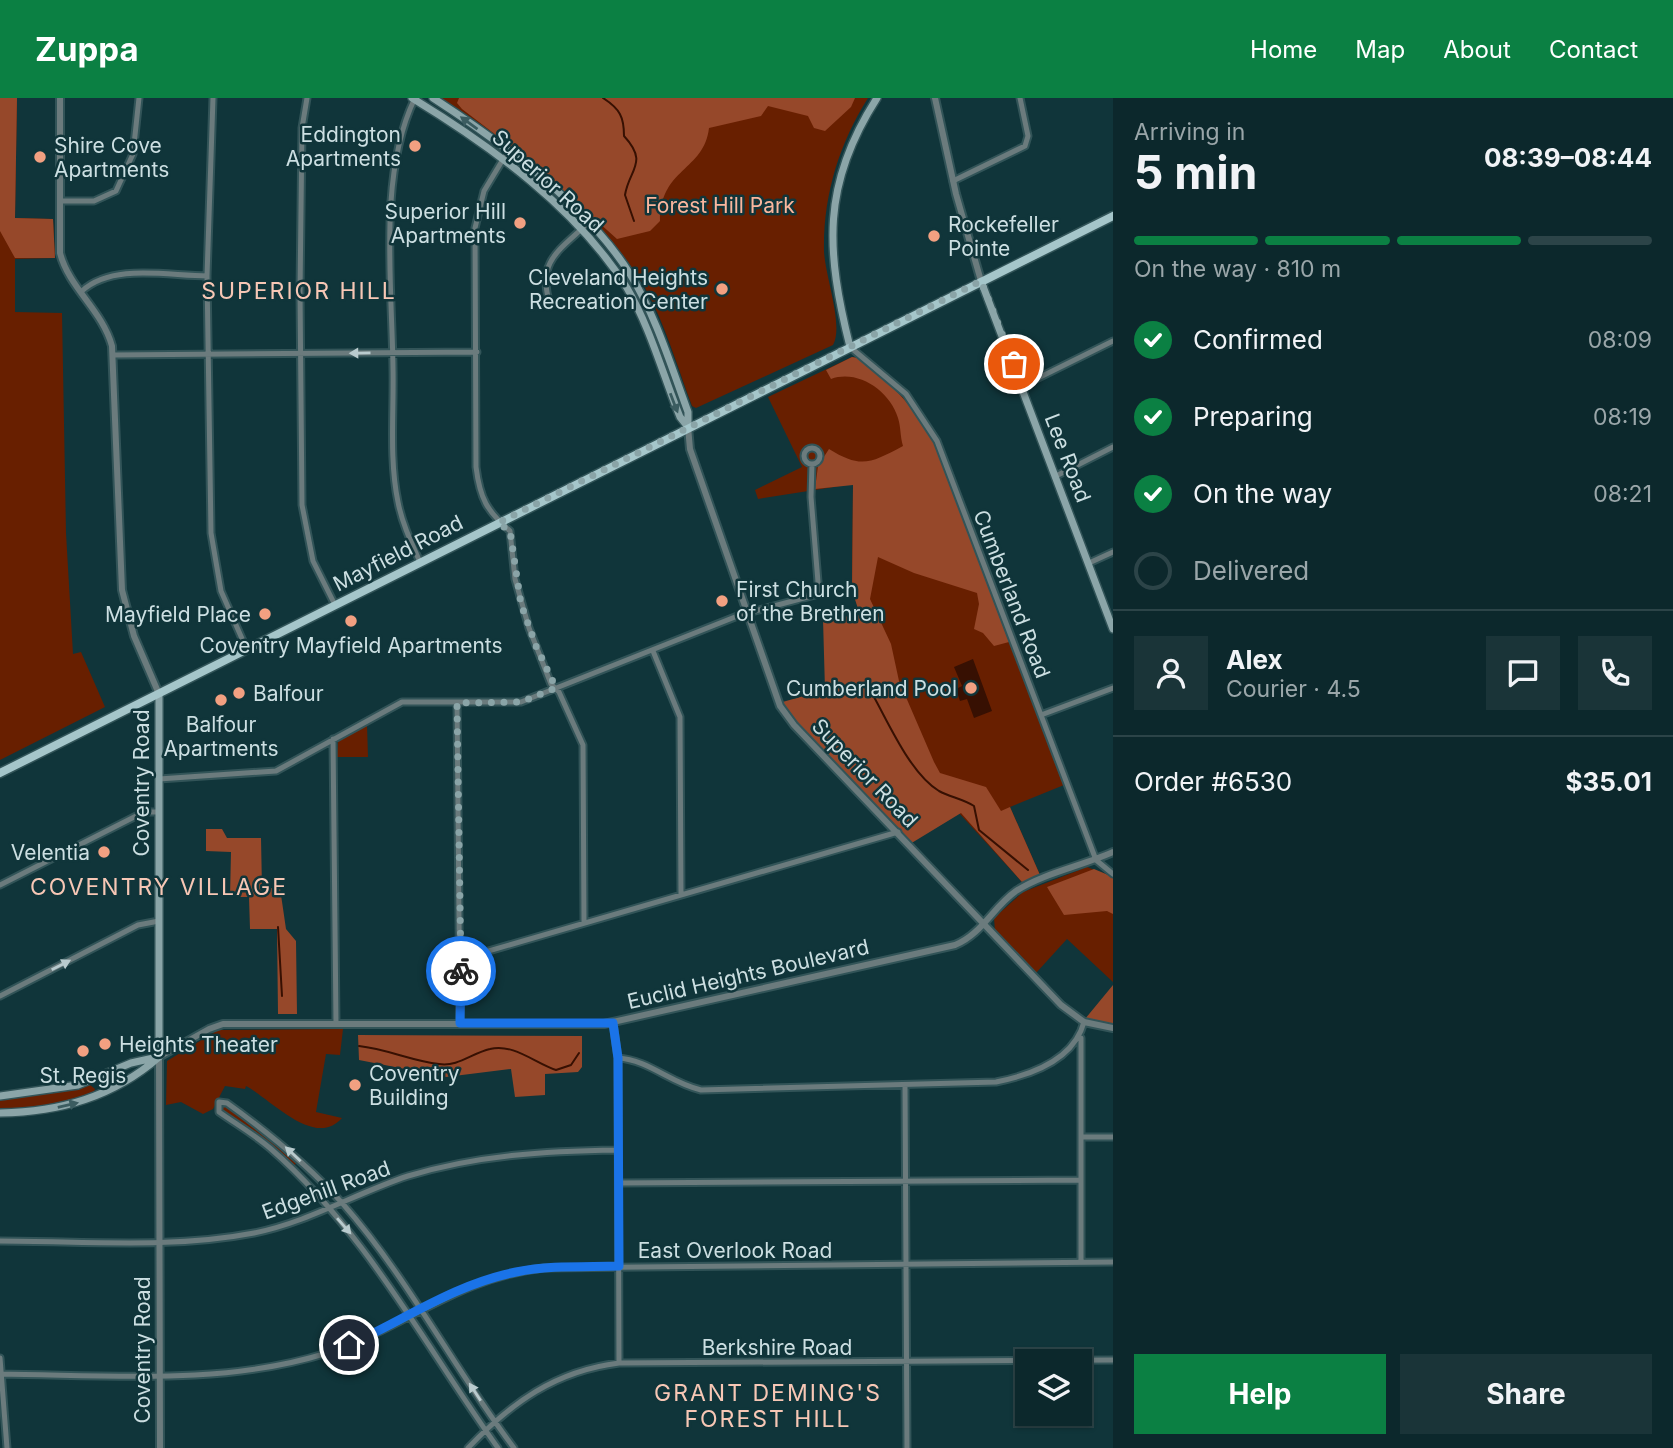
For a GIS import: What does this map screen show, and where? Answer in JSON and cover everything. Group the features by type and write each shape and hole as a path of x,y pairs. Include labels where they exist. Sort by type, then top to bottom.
{"main road":[{"name":"Superior Road","path":"433,98 508,151 588,223 622,262 655,325 688,412 688,427"},
{"path":"850,347 834,278 832,217 848,155 877,98"},
{"name":"Superior Road","path":"414,99 502,159 581,230 613,268 628,290 680,417 688,427"},
{"name":"Mayfield Road","path":"0,773 1113,216"},
{"path":"613,268 622,262"},
{"name":"Lee Road","path":"981,281 1113,629"},
{"path":"646,329 655,325"},
{"path":"664,377 674,374"},
{"name":"Coventry Road","path":"159,694 159,1057"},
{"name":"Euclid Heights Boulevard","path":"0,1096 38,1093 78,1085 131,1063 159,1057"},
{"name":"Euclid Heights Boulevard","path":"0,1114 51,1109 91,1099 132,1079 159,1057"}],"street":[{"name":"Coventry Road","path":"60,98 60,253 68,274 104,323 114,355 122,590 131,626 159,694"},
{"path":"60,201 94,201 116,191 132,155 139,98"},
{"path":"213,98 207,276 211,533 214,564 221,591 247,650"},
{"path":"307,98 302,128 303,521 313,561 335,605"},
{"name":"Lee Road","path":"935,98 953,181 981,281"},
{"path":"953,181 1025,146 1028,136 1020,98"},
{"path":"414,99 402,131 392,183 393,352 396,487 403,523 420,562"},
{"path":"508,151 484,191 476,216 477,476 484,501 498,523 510,531 521,604 536,646 583,746 584,922"},
{"path":"550,304 544,285 547,266 588,223"},
{"path":"82,291 96,280 112,275 207,276"},
{"path":"1022,386 1113,341"},
{"name":"Cumberland Road","path":"850,347 898,385 937,441 1096,860 1113,874"},
{"path":"114,355 477,352"},
{"name":"Superior Road","path":"688,427 690,449 780,706 794,725 899,832 1061,1005 1084,1022 1113,1028"},
{"path":"1056,476 1113,447"},
{"path":"159,779 269,773 402,702 521,702 746,613 819,594 810,490 812,464"},
{"path":"1089,564 1113,552"},
{"path":"653,651 680,717 681,895"},
{"path":"1041,715 1113,688"},
{"path":"457,703 460,1023"},
{"path":"333,739 336,1023"},
{"path":"0,885 144,812 159,812"},
{"path":"461,959 899,832"},
{"name":"Euclid Heights Boulevard","path":"159,1057 219,1025 613,1023 955,945 967,940 1007,898 1025,886 1113,852"},
{"path":"0,996 138,925 159,921"},
{"path":"1081,1262 1081,1035 1084,1022"},
{"path":"613,1023 618,1058 619,1363"},
{"path":"618,1058 642,1061 672,1081 701,1090 996,1082 1021,1077 1047,1066 1072,1047 1081,1035"},
{"name":"Coventry Road","path":"159,1057 160,1448"},
{"path":"905,1085 907,1448"},
{"path":"498,1448 370,1258 330,1210 269,1147 219,1112 219,1102 227,1103 278,1140 342,1204 421,1309 514,1448"},
{"path":"1081,1137 1113,1137"},
{"name":"Edgehill Road","path":"0,1241 159,1242 257,1232 330,1210 407,1177 467,1161 543,1152 618,1150"},
{"path":"619,1183 1080,1180"},
{"name":"East Overlook Road","path":"1,1374 225,1373 288,1364 349,1345 469,1285 514,1272 544,1268 1113,1262"},
{"path":"0,1358 7,1448"},
{"name":"Berkshire Road","path":"468,1448 494,1421 542,1386 572,1373 619,1363 1113,1360"}],"green space":[{"path":"0,98 17,98 15,218 53,219 55,258 15,259 15,312 62,313 66,533 73,654 81,652 105,707 0,760"},
{"name":"Forest Hill Park","path":"441,98 868,98 841,152 826,210 824,251 835,314 836,337 833,345 696,408 692,406 658,315 644,286 605,234 553,182 495,135"},
{"path":"852,357 858,358 909,403 933,440 1064,785 1010,807 1040,875 1022,882 938,790 871,644 852,590 853,484 758,499 755,490 802,467 768,397"},
{"path":"367,725 368,757 337,757 338,741"},
{"path":"1087,867 1113,877 1113,982 1067,939 1036,973 995,931 994,918 1023,892"},
{"path":"343,1029 340,1055 326,1054 316,1112 342,1118 331,1126 319,1128 294,1119 246,1086 245,1089 225,1086 213,1109 203,1114 181,1102 166,1105 167,1061 218,1030"},
{"path":"89,1084 95,1089 93,1094 47,1106 0,1110 0,1099 62,1092"},
{"path":"224,1106 275,1141 297,1162 293,1167 221,1111"}],"shaded area":[{"path":"0,98 17,98 15,218 53,219 55,258 15,258 0,231"},
{"path":"459,98 855,98 851,107 825,131 814,128 808,116 768,106 761,116 709,128 699,153 667,190 660,221 650,231 617,239 531,162 462,109 457,103"},
{"path":"852,357 858,358 900,395 933,440 1009,642 994,646 983,633 974,629 979,604 977,593 914,573 878,557 870,599 891,644 899,681 934,762 940,773 986,787 1001,811 1010,807 1040,875 1022,882 961,813 910,844 794,725 779,703 825,690 823,619 860,615 852,590 853,485 815,489 818,466 829,449 850,459 866,461 903,446 894,408 880,391 852,377 831,379 826,370"},
{"name":"Cumberland Pool","path":"973,659 992,711 974,718 967,699 960,701 956,689 962,686 954,667"},
{"path":"206,829 222,829 227,838 261,838 262,888 280,888 286,929 296,941 297,1014 278,1014 277,929 250,929 249,897 230,897 231,852 206,851"},
{"path":"1094,869 1113,877 1113,914 1107,911 1064,915 1047,887"},
{"path":"1113,985 1113,1026 1085,1019"},
{"path":"358,1035 582,1036 582,1067 578,1072 545,1074 545,1095 515,1097 511,1069 446,1077 359,1060"}],"waterway":[{"path":"603,98 620,114 624,136 635,153 635,166 625,195 634,221"},
{"path":"874,697 919,773 939,791 974,806 979,830 1028,870"},
{"path":"278,927 282,996"},
{"path":"359,1046 446,1064 499,1048 524,1055 556,1070 571,1065 579,1053"}],"way so far":[{"path":"461,971 457,703 521,702 556,688 551,684 521,604 515,579 510,531 498,523 981,281 1014,364"}],"place":[{"name":"Eddington Apartments","path":"415,146"},
{"name":"Shire Cove Apartments","path":"40,157"},
{"name":"Superior Hill Apartments","path":"520,223"},
{"name":"Rockefeller Pointe","path":"934,236"},
{"name":"Cleveland Heights Recreation Center","path":"722,289"},
{"name":"First Church of the Brethren","path":"722,601"},
{"name":"Mayfield Place","path":"265,614"},
{"name":"Coventry Mayfield Apartments","path":"351,621"},
{"name":"Cumberland Pool","path":"971,688"},
{"name":"Balfour","path":"239,693"},
{"name":"Balfour Apartments","path":"221,700"},
{"name":"Velentia","path":"104,852"},
{"name":"Heights Theater","path":"105,1044"},
{"name":"St. Regis","path":"83,1051"},
{"name":"Coventry Building","path":"355,1085"}],"district":[{"name":"SUPERIOR HILL","path":"299,291"},
{"name":"COVENTRY VILLAGE","path":"159,887"},
{"name":"GRANT DEMING'S FOREST HILL","path":"768,1406"}],"route":[{"path":"349,1345 447,1295 492,1278 544,1268 619,1266 618,1058 613,1023 460,1023 461,971"}]}
